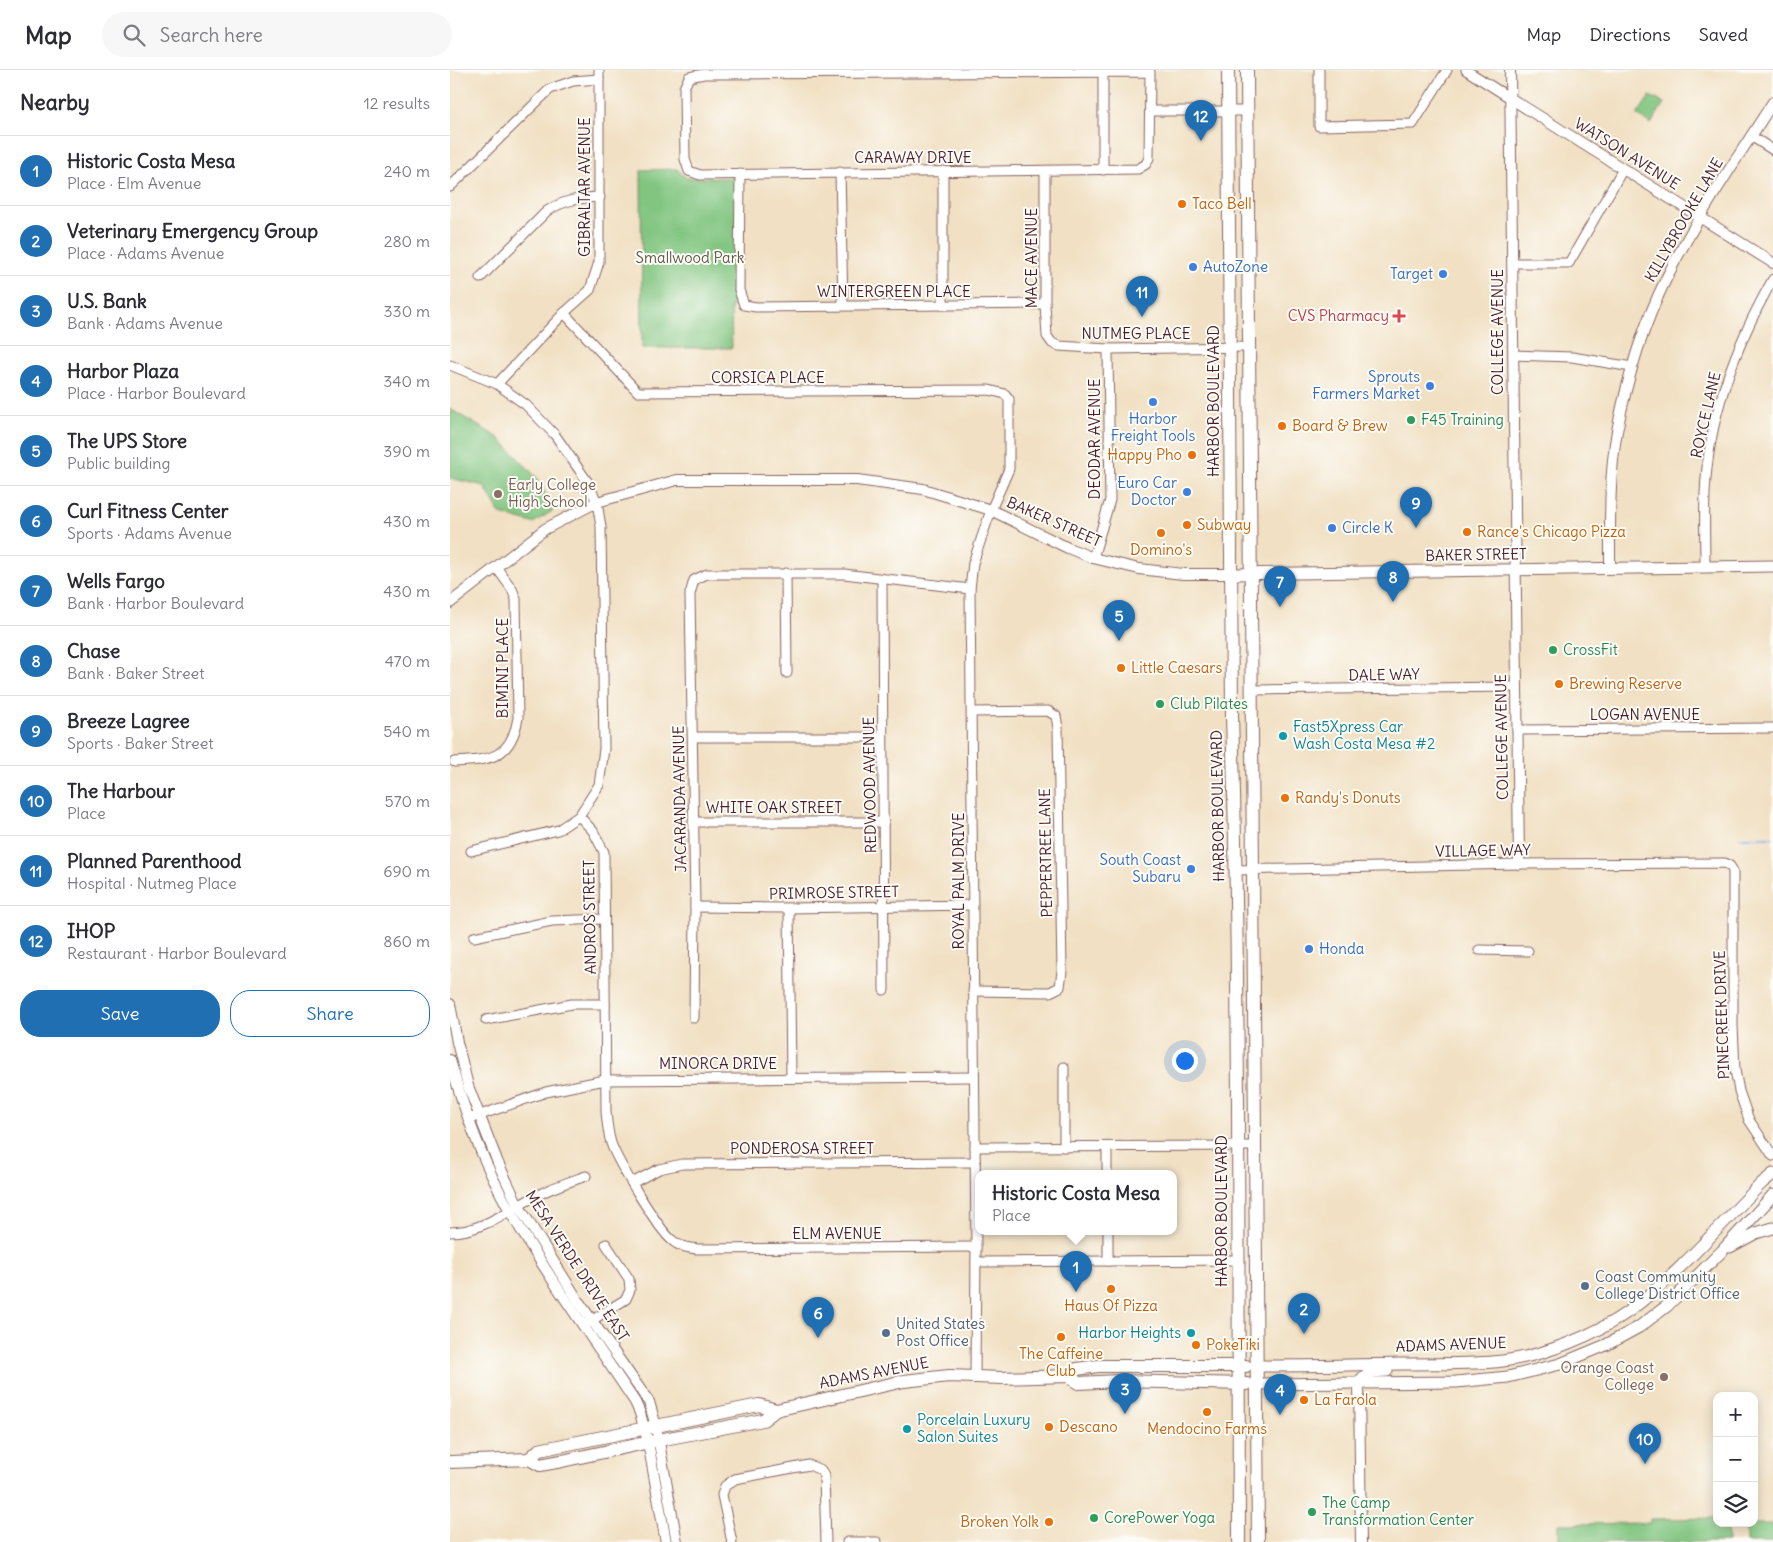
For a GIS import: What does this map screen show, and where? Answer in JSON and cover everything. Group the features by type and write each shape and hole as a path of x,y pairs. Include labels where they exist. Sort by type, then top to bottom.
{"main road":[{"name":"HARBOR BOULEVARD","path":"1228,70 1232,715 1238,1145 1239,1542"},
{"path":"1247,70 1258,1542"},
{"name":"BAKER STREET","path":"1232,574 1773,566"},
{"name":"ADAMS AVENUE","path":"450,1462 529,1459 540,1465 763,1420 776,1410 904,1380 949,1376 1019,1378 1069,1376 1078,1368 1098,1366 1468,1364 1503,1361 1532,1355 1577,1340 1628,1312 1660,1286 1773,1174"},
{"name":"ADAMS AVENUE","path":"1069,1376 1078,1383 1118,1381 1238,1384 1425,1383 1490,1380 1560,1364 1599,1349 1639,1327 1666,1306 1722,1251 1773,1195"},
{"path":"1722,1251 1756,1233 1773,1228"},
{"path":"1532,1355 1536,1370"},
{"path":"1360,1383 1366,1374 1379,1371 1409,1371 1425,1363 1425,1383"},
{"name":"ADAMS AVENUE","path":"529,1459 539,1450 759,1405 776,1410"}],"street":[{"path":"1319,70 1319,126 1413,124 1447,70"},
{"name":"WATSON AVENUE","path":"1466,70 1773,263"},
{"name":"COLLEGE AVENUE","path":"1510,70 1519,864"},
{"path":"1103,170 1103,72 1150,71 1151,111 1247,111"},
{"name":"CARAWAY DRIVE","path":"1103,72 704,74 689,77 684,88 685,159 688,171 700,175 943,171 1045,172 1138,169 1146,164 1149,158 1151,111"},
{"path":"450,187 550,89 599,75"},
{"name":"GIBRALTAR AVENUE","path":"497,384 564,314 590,290 599,262 599,75"},
{"name":"KILLYBROOKE LANE","path":"1610,568 1610,515 1613,465 1617,432 1632,367 1658,297 1680,251 1773,102"},
{"path":"1751,136 1773,150"},
{"path":"1513,263 1569,263 1623,169"},
{"path":"943,171 943,305"},
{"path":"840,172 843,305"},
{"name":"MACE AVENUE","path":"1045,172 1047,336 1052,343"},
{"name":"WINTERGREEN PLACE","path":"740,174 740,290 744,305 756,307 1046,304"},
{"path":"480,278 547,211 560,203 577,198 600,197"},
{"name":"ROYCE LANE","path":"1705,567 1705,494 1711,448 1720,403 1743,338 1773,279"},
{"name":"CORSICA PLACE","path":"564,314 638,392 989,390 1005,394"},
{"name":"NUTMEG PLACE","path":"1052,343 1059,346 1108,349 1250,347"},
{"name":"DEODAR AVENUE","path":"1093,558 1110,500 1108,349"},
{"path":"1513,355 1572,357 1632,367"},
{"path":"450,365 497,384 526,405 555,434 587,481 597,502 601,527 604,749 599,785 579,816 558,830 471,851"},
{"name":"ROYAL PALM DRIVE","path":"975,1170 970,589 973,563 990,510 1009,469 1010,407 1009,399 1005,394"},
{"name":"BAKER STREET","path":"450,603 545,528 597,502 677,480 857,480 923,489 990,510 1093,558 1139,568 1183,574 1232,574"},
{"name":"BIMINI PLACE","path":"454,762 482,761 491,758 506,747 512,739 516,728 518,718 516,599 512,589 496,567"},
{"path":"788,673 786,573 844,574 970,589"},
{"name":"JACARANDA AVENUE","path":"694,1018 695,907 690,594 694,580 708,574 786,573"},
{"name":"REDWOOD AVENUE","path":"882,580 884,990"},
{"name":"DALE WAY","path":"1252,690 1516,687"},
{"name":"PEPPERTREE LANE","path":"972,712 1048,711 1056,716 1059,738 1062,971 1060,987 1050,992 973,991"},
{"name":"LOGAN AVENUE","path":"1517,730 1773,728"},
{"path":"693,737 882,736"},
{"name":"ANDROS STREET","path":"579,816 593,831 604,852 605,1080 606,1120 611,1142 632,1183 668,1237 682,1246 698,1249"},
{"name":"WHITE OAK STREET","path":"693,822 884,822"},
{"name":"VILLAGE WAY","path":"1235,870 1519,864 1725,863 1730,866"},
{"name":"PINECREEK DRIVE","path":"1730,866 1733,871 1733,1025 1735,1070 1739,1091 1749,1120 1773,1156"},
{"name":"PRIMROSE STREET","path":"695,907 789,908 973,905"},
{"path":"789,908 792,1077"},
{"path":"474,937 552,921 604,919"},
{"path":"1479,950 1528,951"},
{"name":"MESA VERDE DRIVE EAST","path":"450,1004 453,1043 468,1086 474,1117 487,1163 514,1208 548,1254 588,1323 649,1402 651,1428 678,1542"},
{"path":"486,1020 572,1004 605,1004"},
{"name":"MESA VERDE DRIVE EAST","path":"450,1060 474,1117"},
{"path":"1064,1067 1064,1147"},
{"name":"MINORCA DRIVE","path":"474,1117 546,1092 605,1080 974,1077"},
{"path":"975,1147 1255,1146"},
{"path":"1107,1147 1107,1170"},
{"name":"PONDEROSA STREET","path":"632,1183 659,1169 682,1164 975,1162"},
{"path":"450,1232 473,1230 542,1192 586,1176"},
{"name":"ROYAL PALM DRIVE","path":"975,1376 976,1235"},
{"path":"1108,1235 1108,1261"},
{"path":"588,1323 626,1299 630,1290 629,1279 606,1244"},
{"name":"ELM AVENUE","path":"698,1249 976,1247"},
{"path":"976,1262 1238,1260"},
{"path":"1360,1383 1361,1542"},
{"name":"MESA VERDE DRIVE EAST","path":"654,1441 666,1542"},
{"path":"732,1542 722,1495 725,1486 735,1479 810,1465 821,1470 824,1476 826,1542"},
{"path":"847,1542 877,1542"}],"green space":[{"path":"1650,96 1664,103 1651,124 1637,115"},
{"name":"Smallwood Park","path":"677,169 686,178 737,178 739,305 731,306 732,348 642,348 641,170"},
{"path":"450,409 499,438 537,478 554,510 533,523 500,514 484,486 450,478"},
{"path":"1713,1518 1713,1527 1727,1527 1728,1542 1559,1542 1559,1524 1650,1523 1650,1519"},
{"path":"1758,1524 1773,1524 1773,1542 1746,1542 1746,1527 1758,1527"}],"waterway":[{"path":"1740,837 1773,837"}],"place":[{"name":"IHOP","path":"1201,141"},
{"name":"Taco Bell","path":"1182,204"},
{"name":"AutoZone","path":"1193,267"},
{"name":"Target","path":"1443,274"},
{"name":"CVS Pharmacy","path":"1399,316"},
{"name":"Planned Parenthood","path":"1142,317"},
{"name":"Sprouts Farmers Market","path":"1430,386"},
{"name":"Harbor Freight Tools","path":"1153,402"},
{"name":"F45 Training","path":"1411,420"},
{"name":"Board & Brew","path":"1282,426"},
{"name":"Happy Pho","path":"1192,455"},
{"name":"Euro Car Doctor","path":"1187,492"},
{"name":"Early College High School","path":"498,494"},
{"name":"Subway","path":"1187,525"},
{"name":"Circle K","path":"1332,528"},
{"name":"Breeze Lagree","path":"1416,528"},
{"name":"Rance's Chicago Pizza","path":"1467,532"},
{"name":"Domino's","path":"1161,533"},
{"name":"Chase","path":"1393,602"},
{"name":"Wells Fargo","path":"1280,607"},
{"name":"The UPS Store","path":"1119,641"},
{"name":"CrossFit","path":"1553,650"},
{"name":"Little Caesars","path":"1121,668"},
{"name":"Brewing Reserve","path":"1559,684"},
{"name":"Club Pilates","path":"1160,704"},
{"name":"Fast5Xpress Car Wash Costa Mesa #2","path":"1283,736"},
{"name":"Randy's Donuts","path":"1285,798"},
{"name":"South Coast Subaru","path":"1191,869"},
{"name":"Honda","path":"1309,949"},
{"name":"Coast Community College District Office","path":"1585,1286"},
{"name":"Haus Of Pizza","path":"1111,1289"},
{"name":"Historic Costa Mesa","path":"1076,1292"},
{"name":"United States Post Office","path":"886,1333"},
{"name":"Harbor Heights","path":"1191,1333"},
{"name":"Veterinary Emergency Group","path":"1304,1334"},
{"name":"The Caffeine Club","path":"1061,1337"},
{"name":"Curl Fitness Center","path":"818,1338"},
{"name":"PokeTiki","path":"1196,1345"},
{"name":"Orange Coast College","path":"1664,1377"},
{"name":"La Farola","path":"1304,1400"},
{"name":"Mendocino Farms","path":"1207,1412"},
{"name":"U.S. Bank","path":"1125,1414"},
{"name":"Harbor Plaza","path":"1280,1415"},
{"name":"Descano","path":"1049,1427"},
{"name":"Porcelain Luxury Salon Suites","path":"907,1429"},
{"name":"The Harbour","path":"1645,1464"},
{"name":"The Camp Transformation Center","path":"1312,1512"},
{"name":"CorePower Yoga","path":"1094,1518"},
{"name":"Broken Yolk","path":"1049,1522"}]}
